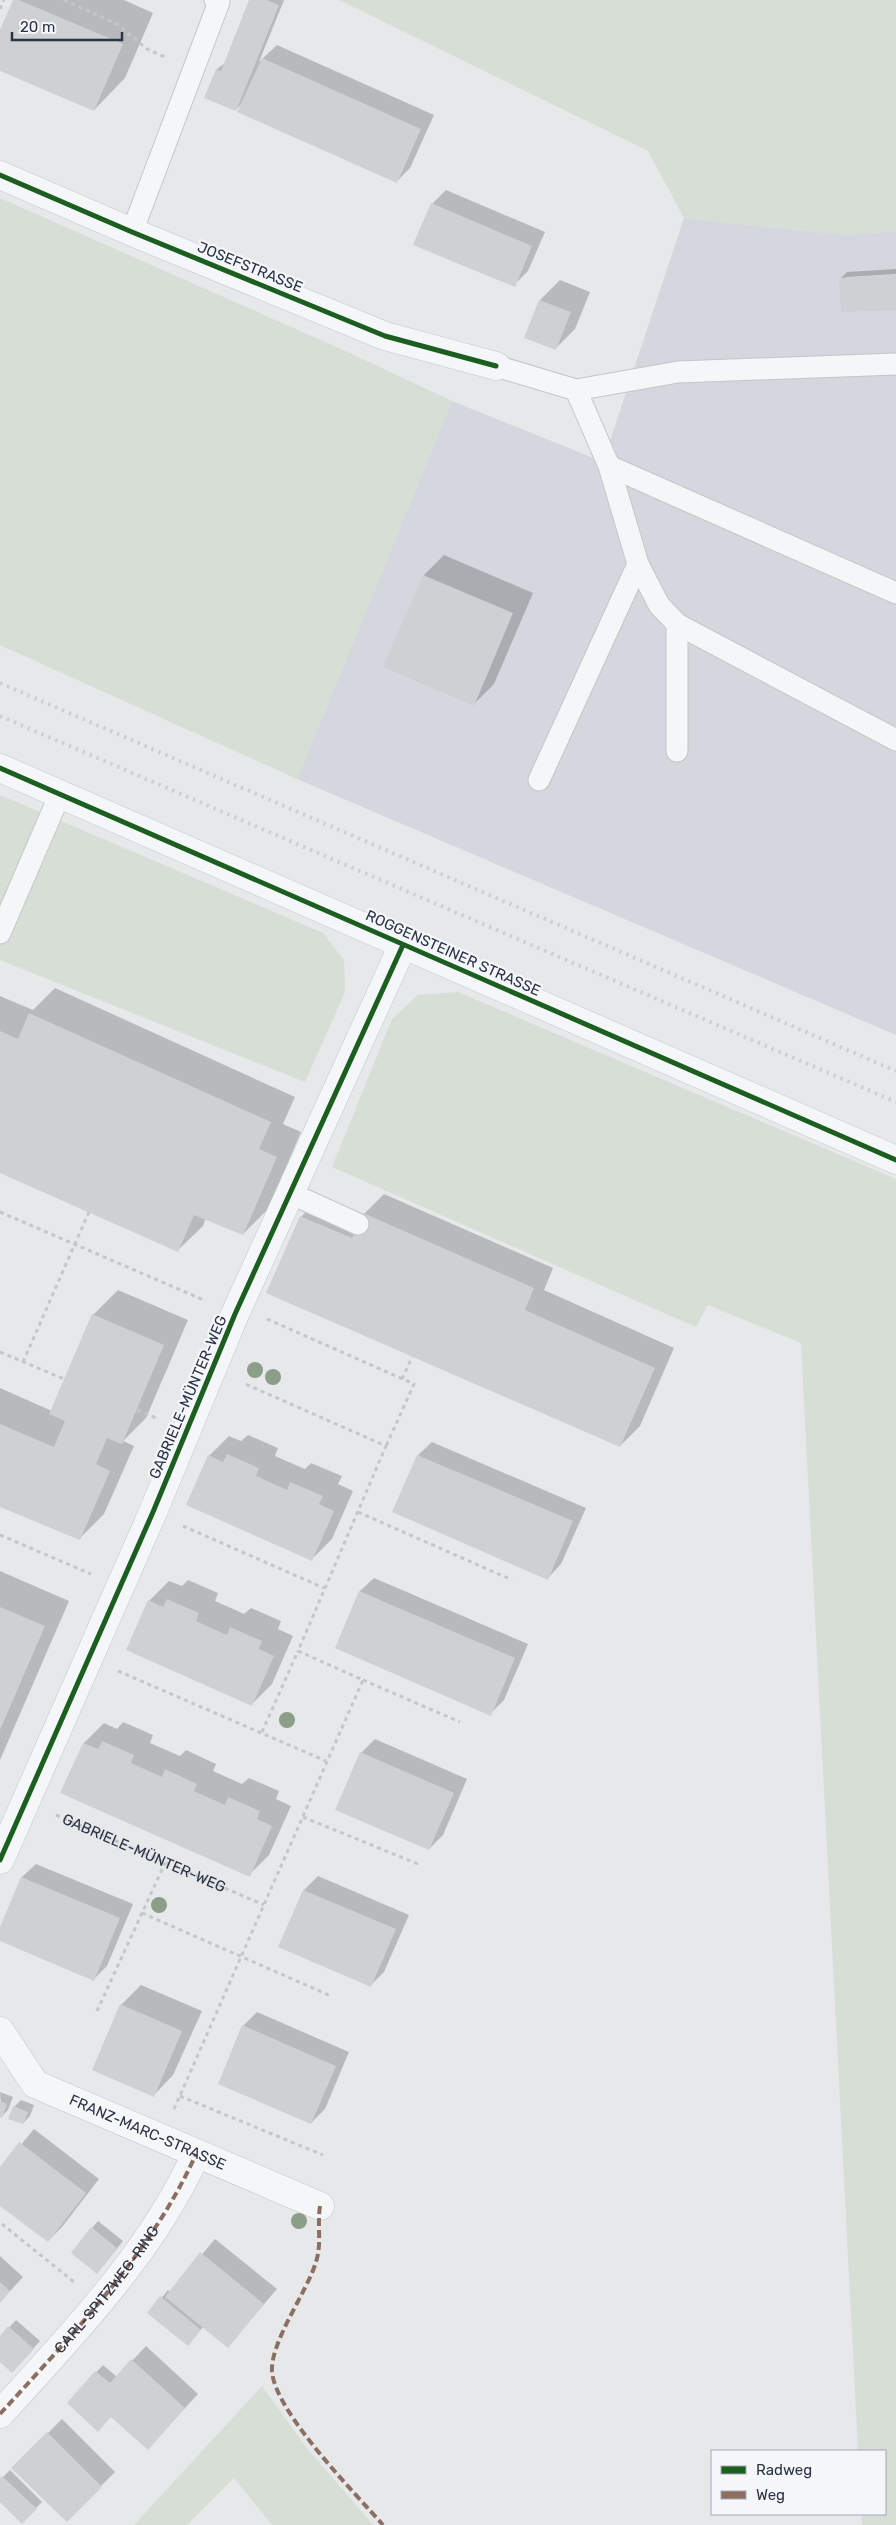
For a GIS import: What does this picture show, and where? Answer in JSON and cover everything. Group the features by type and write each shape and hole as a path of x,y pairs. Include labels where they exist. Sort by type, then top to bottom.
{"street":[{"name":"JOSEFSTRASSE","path":"0,175 132,232 385,336 496,366"},
{"name":"ROGGENSTEINER STRASSE","path":"0,768 896,1160"},
{"name":"GABRIELE-MÜNTER-WEG","path":"0,1860 153,1512 235,1314 292,1194 403,944"},
{"name":"FRANZ-MARC-STRASSE","path":"0,2031 35,2084 320,2206"},
{"name":"CARL-SPITZWEG-RING","path":"0,2414 41,2370 148,2241 182,2185 196,2154"}],"lane":[{"path":"132,232 219,2 215,0"},
{"path":"496,366 576,390 678,372 896,364"},
{"path":"576,390 608,466 638,564 659,605 677,624 893,744"},
{"path":"608,466 896,593"},
{"path":"539,780 638,564"},
{"path":"677,624 677,751"},
{"path":"0,933 60,794"},
{"path":"292,1194 358,1224"}],"path":[{"path":"0,9 4,0"},
{"path":"64,0 116,24 147,49 194,69"},
{"path":"0,1212 235,1314 251,1311 414,1384 262,1732"},
{"path":"23,1362 89,1212"},
{"path":"0,1352 64,1379"},
{"path":"402,1379 412,1357"},
{"path":"153,1512 324,1588"},
{"path":"358,1512 512,1580"},
{"path":"0,1535 120,1586"},
{"path":"298,1651 460,1722"},
{"path":"88,1659 326,1761"},
{"path":"162,2139 363,1680"},
{"path":"303,1817 418,1864"},
{"path":"97,2011 165,1863"},
{"path":"142,1913 331,1996"},
{"path":"180,2096 323,2155"},
{"path":"2,2224 98,2302"}],"shaded area":[{"path":"339,0 896,0 896,231 846,235 684,218 648,151"},
{"path":"0,198 341,349 452,401 297,779 0,645"},
{"path":"684,218 846,235 896,231 896,1035 297,779 452,401 603,462"},
{"path":"0,795 323,933 344,960 345,992 305,1082 0,960"},
{"path":"458,992 896,1179 896,2525 862,2525 861,2515 886,2515 886,2450 858,2450 801,1343 708,1305 696,1327 332,1167 392,1019 418,995"},
{"path":"262,2386 306,2447 373,2525 272,2525 234,2478 187,2525 134,2525"}],"building":[{"path":"13,0 19,0 123,44 94,111 0,71 0,30"},
{"path":"249,0 267,0 279,5 236,111 204,98 216,69 221,71"},
{"path":"262,58 421,129 397,183 237,112"},
{"path":"431,203 532,246 515,287 413,245"},
{"path":"896,275 896,310 841,312 839,278"},
{"path":"539,300 571,312 556,350 524,338"},
{"path":"423,575 513,613 474,706 383,667"},
{"path":"29,1013 271,1122 259,1149 277,1157 243,1235 194,1215 178,1252 0,1173 0,1031 18,1039"},
{"path":"363,1213 534,1288 525,1310 655,1368 620,1447 266,1293 300,1216 352,1238"},
{"path":"92,1314 164,1345 122,1444 107,1438 96,1464 110,1471 80,1540 0,1507 0,1424 54,1447 65,1421 49,1414"},
{"path":"227,1454 259,1468 256,1476 287,1490 290,1482 323,1496 319,1504 334,1511 312,1561 186,1505 208,1455 223,1462"},
{"path":"417,1455 573,1521 548,1580 392,1512"},
{"path":"359,1591 515,1658 491,1716 335,1648"},
{"path":"167,1599 199,1613 196,1621 211,1628 227,1635 230,1627 262,1641 259,1649 274,1656 252,1706 126,1650 148,1600 163,1607"},
{"path":"0,1607 45,1626 0,1730"},
{"path":"102,1741 134,1755 131,1763 162,1777 165,1769 197,1784 194,1791 225,1805 228,1797 260,1811 257,1819 272,1826 250,1877 60,1793 83,1743 98,1749"},
{"path":"360,1752 454,1793 429,1850 335,1810"},
{"path":"21,1877 120,1918 94,1981 0,1941 0,1927"},
{"path":"303,1890 396,1929 371,1987 278,1947"},
{"path":"120,2004 182,2031 154,2097 92,2070"},
{"path":"242,2025 336,2066 311,2124 218,2084"},
{"path":"0,2101 7,2104 2,2118 0,2117"},
{"path":"13,2106 28,2112 23,2124 8,2119"},
{"path":"19,2142 86,2193 48,2242 0,2206 0,2167"},
{"path":"91,2227 117,2248 97,2274 71,2253"},
{"path":"200,2252 264,2304 228,2348 165,2297"},
{"path":"0,2282 10,2291 0,2303"},
{"path":"160,2296 201,2330 188,2346 147,2313"},
{"path":"8,2326 34,2349 12,2373 0,2362 0,2336"},
{"path":"131,2359 185,2408 148,2450 111,2417 98,2432 67,2403 95,2371 110,2383"},
{"path":"47,2432 102,2487 67,2522 11,2468"},
{"path":"2,2476 37,2509 22,2524 0,2502 0,2478"}],"railway":[{"path":"0,683 896,1071"},
{"path":"0,716 896,1102"}],"marked path":[{"path":"0,2414 82,2323 134,2258 178,2190 196,2154"},
{"path":"320,2206 319,2248 316,2262 277,2346 272,2372 277,2389 301,2430 336,2473 383,2525"}],"cycle path":[{"path":"0,175 132,232 385,336 496,366"},
{"path":"0,768 896,1160"},
{"path":"0,1860 153,1512 235,1314 403,945"}]}
